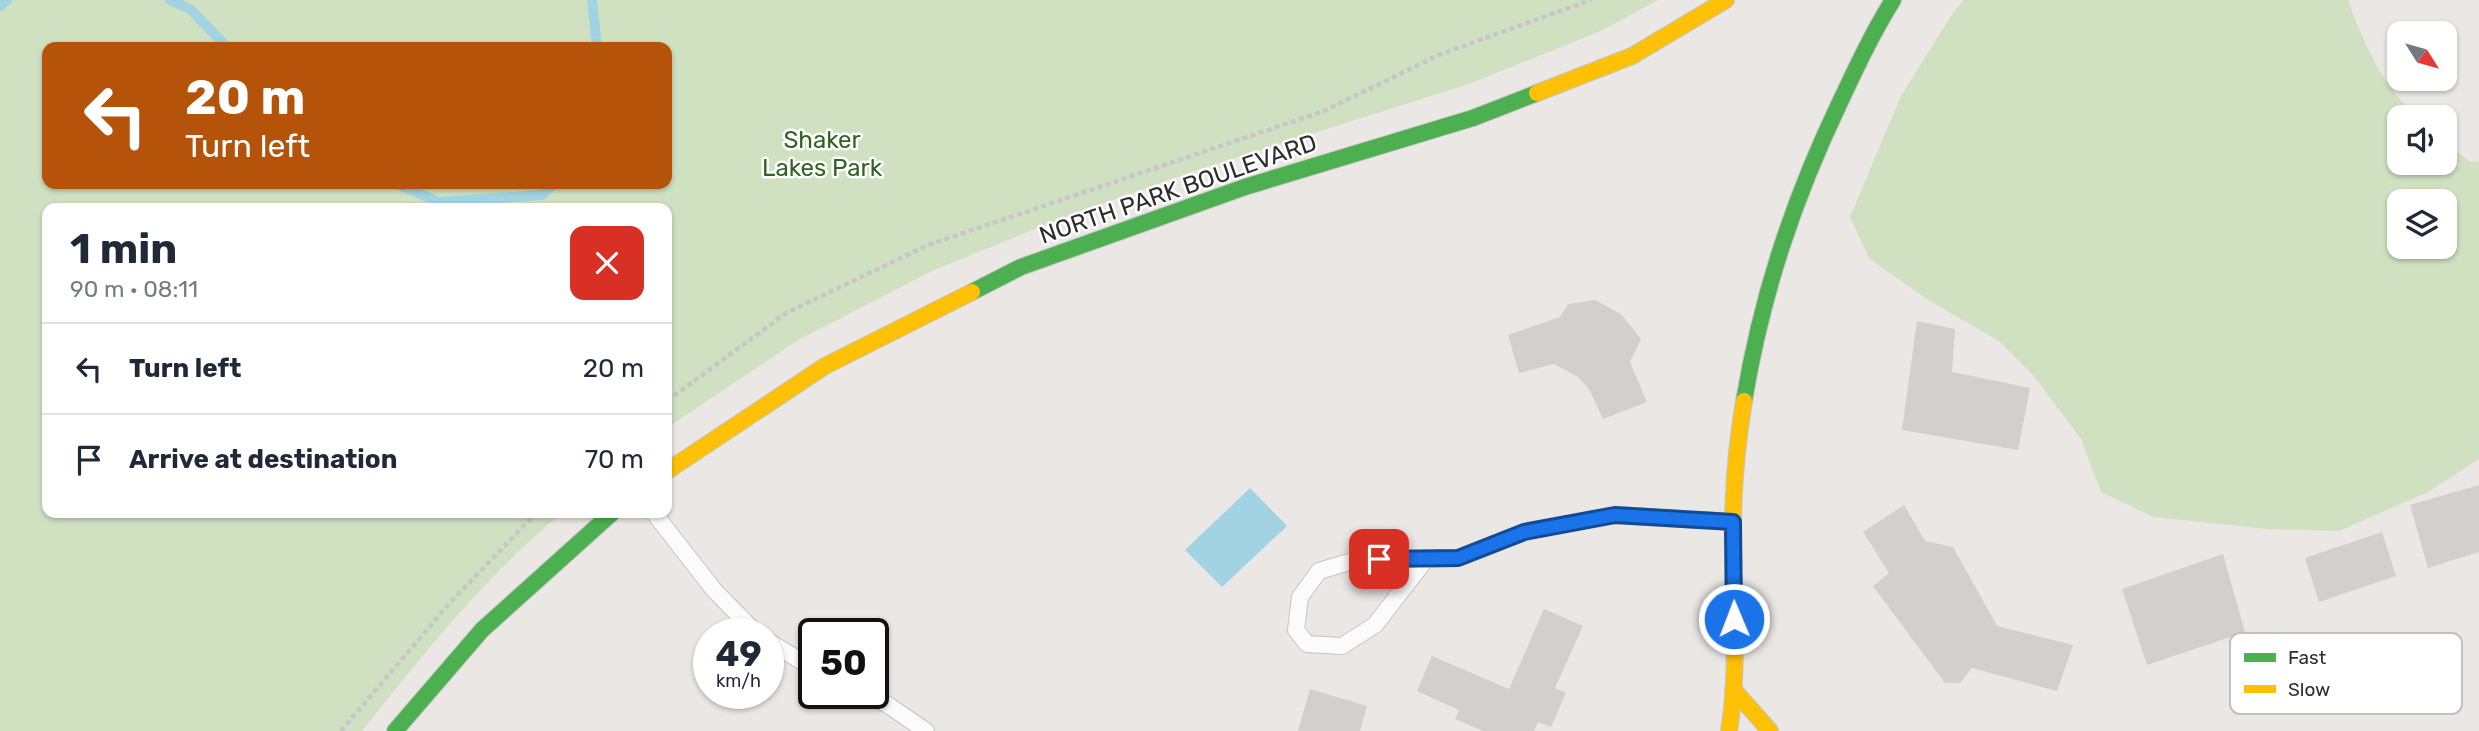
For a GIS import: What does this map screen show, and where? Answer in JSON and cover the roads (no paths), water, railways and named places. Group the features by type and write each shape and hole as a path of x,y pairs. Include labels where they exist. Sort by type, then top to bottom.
{"street":[{"name":"NORTH PARK BOULEVARD","path":"672,468 825,366 1021,267 1245,187 1473,118 1632,55 1726,0"},
{"path":"1729,731 1734,689 1733,522 1742,402 1765,292 1805,174 1894,0"},
{"path":"395,731 482,630 606,518"},
{"path":"1734,689 1770,731"}],"lane":[{"path":"1426,559 1375,625 1342,646 1307,643 1296,630 1300,597 1319,571 1356,560 1458,558 1524,532 1615,515 1733,522"},
{"path":"658,518 714,590 741,618"},
{"path":"889,706 926,731"}],"water":[{"path":"1250,488 1287,526 1222,587 1185,550"}],"waterway":[{"path":"0,6 7,0"},
{"path":"170,0 190,9 222,42"},
{"path":"592,0 596,42"},
{"path":"409,189 439,202 542,195 549,189"}],"park label":[{"name":"Shaker Lakes Park","path":"822,154"}]}
